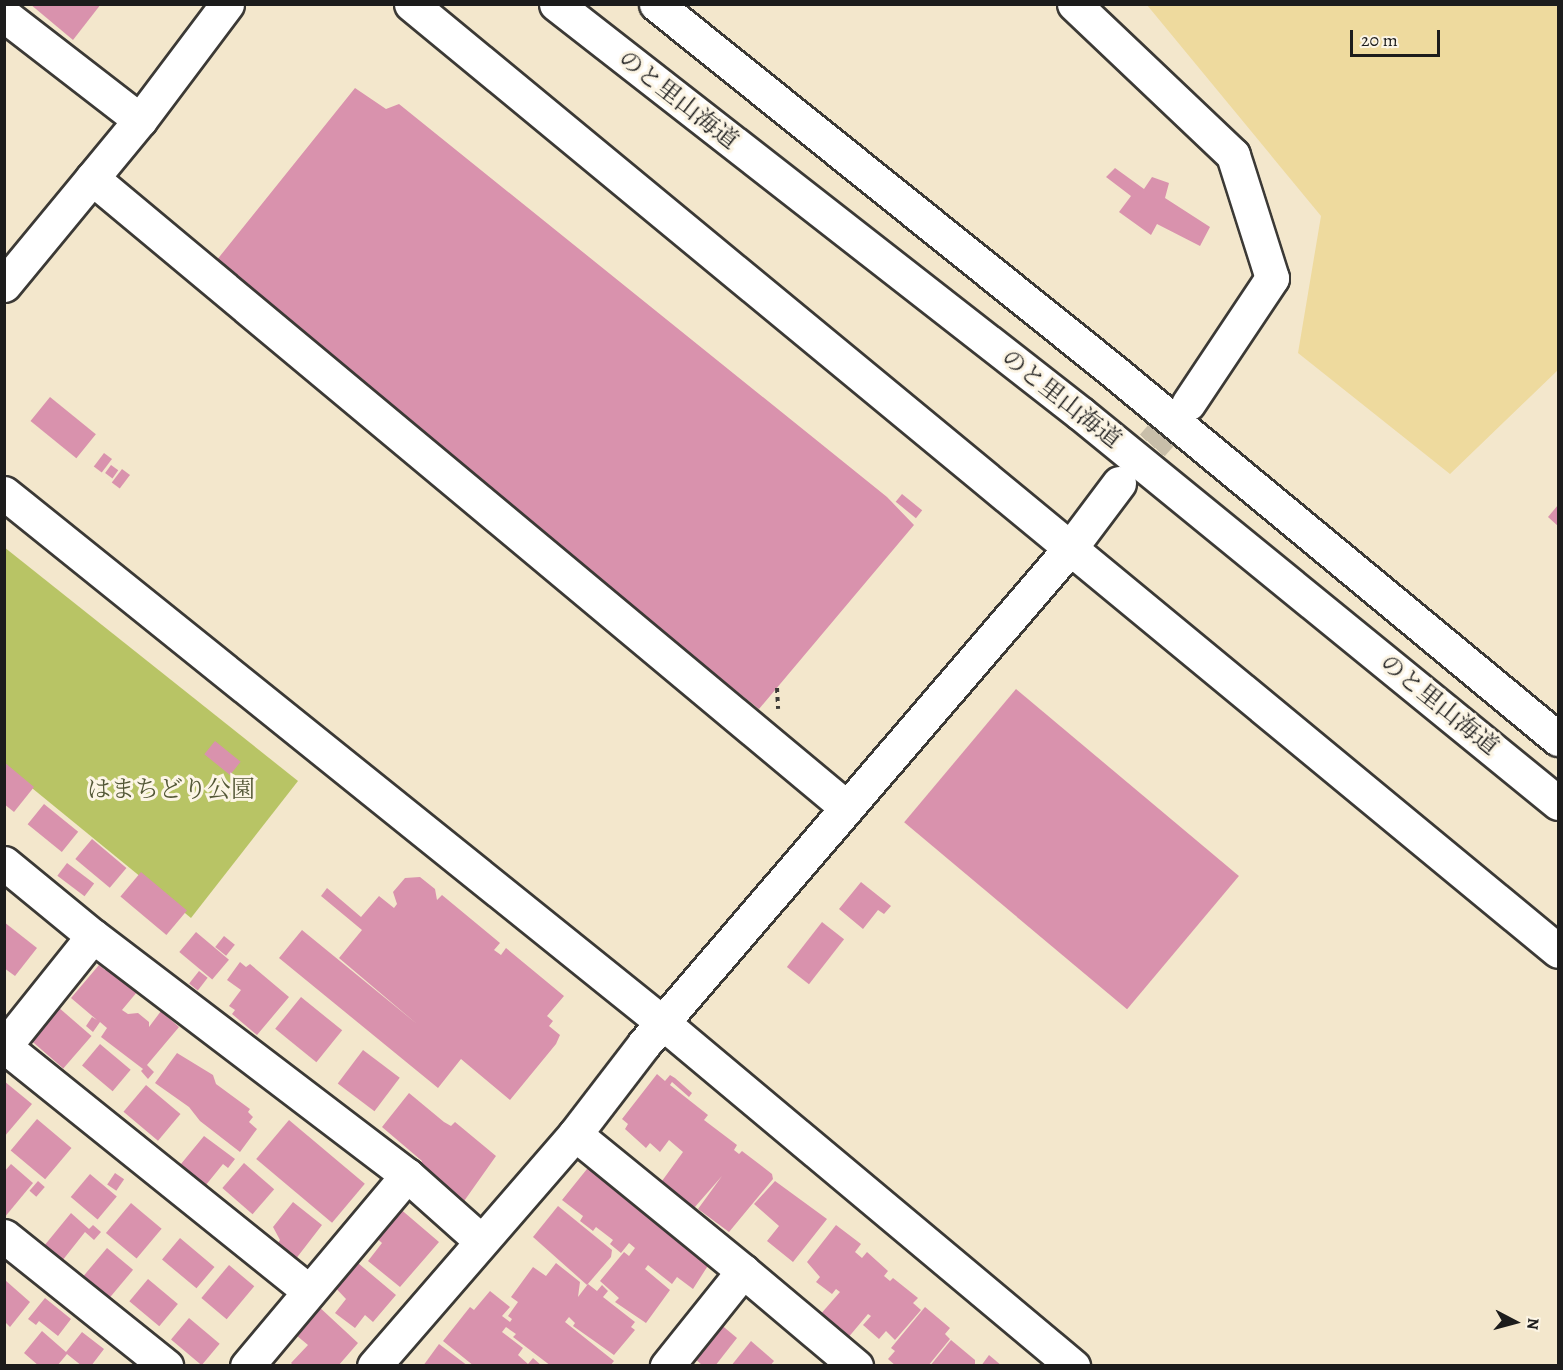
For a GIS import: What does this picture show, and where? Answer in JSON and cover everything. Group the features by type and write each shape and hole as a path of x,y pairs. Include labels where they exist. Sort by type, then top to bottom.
{"main road":[{"path":"4,285 140,120 227,4"},
{"path":"411,4 1558,951"},
{"name":"のと里山海道","path":"556,4 1089,420 1558,803"},
{"name":"のと里山海道","path":"656,4 1112,370 1558,739"},
{"path":"1074,4 1233,154 1272,278 1188,404"},
{"path":"4,15 140,120"},
{"path":"92,178 847,808"},
{"path":"374,1365 480,1240 575,1134 663,1023 1071,547 1119,483"},
{"path":"4,492 663,1023 1073,1365"},
{"path":"4,863 93,936 407,1175 480,1240"},
{"path":"93,936 5,1047 309,1291"},
{"path":"575,1134 856,1365"},
{"path":"247,1365 407,1175"},
{"path":"4,1236 166,1365"},
{"path":"668,1365 743,1271"}],"green space":[{"name":"はまちどり公園","path":"4,547 298,781 191,918 5,766"}],"sand":[{"path":"1147,5 1558,5 1558,370 1450,474 1298,353 1321,216"}],"building":[{"path":"30,4 101,4 73,40"},
{"path":"355,88 386,109 399,104 887,497 914,525 759,709 208,271"},
{"path":"1115,168 1144,189 1152,177 1169,183 1165,198 1210,227 1200,246 1157,224 1151,235 1119,212 1131,196 1106,177"},
{"path":"50,397 96,434 76,458 30,421"},
{"path":"104,453 112,459 102,473 94,467"},
{"path":"111,465 118,470 112,478 105,473"},
{"path":"122,469 130,475 120,489 112,483"},
{"path":"902,494 922,510 916,518 896,502"},
{"path":"1558,505 1558,526 1548,517"},
{"path":"1016,689 1239,876 1127,1009 904,822"},
{"path":"215,741 241,762 230,775 204,754"},
{"path":"4,762 34,787 14,812 4,804"},
{"path":"44,804 78,832 62,852 28,824"},
{"path":"92,839 126,868 110,888 75,859"},
{"path":"67,863 94,883 85,896 57,876"},
{"path":"141,872 187,911 166,935 120,897"},
{"path":"420,877 435,889 437,900 442,895 500,943 494,950 501,955 506,948 564,996 547,1016 553,1021 549,1026 560,1035 556,1044 510,1100 461,1059 438,1088 279,958 302,930 417,1024 339,958 362,930 321,896 327,888 361,917 379,896 394,908 397,904 393,892 405,878"},
{"path":"861,882 891,906 884,914 878,910 863,929 839,909"},
{"path":"4,922 37,948 15,976 4,968"},
{"path":"822,922 844,939 809,984 787,967"},
{"path":"196,932 229,960 212,980 179,952"},
{"path":"224,936 235,945 226,956 215,947"},
{"path":"240,962 246,967 250,964 289,997 257,1035 232,1014 235,1010 229,1006 241,990 227,980"},
{"path":"99,965 105,970 107,967 137,992 122,1010 128,1014 138,1013 149,1022 149,1027 161,1011 179,1027 147,1065 154,1072 148,1079 141,1071 143,1069 101,1037 107,1028 100,1022 93,1032 86,1026 92,1017 97,1020 71,998"},
{"path":"199,971 208,978 198,990 189,984"},
{"path":"301,997 342,1030 316,1062 275,1029"},
{"path":"50,1000 92,1036 63,1069 22,1032"},
{"path":"100,1044 131,1070 113,1091 82,1065"},
{"path":"363,1050 400,1078 374,1111 338,1084"},
{"path":"177,1053 213,1075 216,1084 250,1109 248,1112 253,1117 249,1122 257,1129 240,1152 200,1121 189,1107 155,1083"},
{"path":"657,1074 665,1081 670,1075 675,1078 692,1093 689,1097 672,1082 670,1085 708,1115 704,1120 737,1145 734,1150 739,1154 742,1151 772,1174 773,1179 729,1232 698,1209 722,1176 694,1208 662,1181 683,1152 669,1140 660,1152 650,1143 646,1148 625,1129 628,1124 622,1119"},
{"path":"4,1081 32,1104 4,1137"},
{"path":"146,1085 180,1114 158,1141 124,1112"},
{"path":"409,1093 444,1122 451,1126 455,1122 496,1156 462,1204 418,1166 422,1161 382,1127"},
{"path":"37,1119 71,1148 45,1179 11,1150"},
{"path":"289,1120 365,1184 332,1223 256,1159"},
{"path":"204,1136 235,1159 228,1168 223,1164 201,1191 176,1170"},
{"path":"244,1163 274,1189 253,1214 222,1188"},
{"path":"11,1164 33,1183 4,1218 4,1172"},
{"path":"591,1164 647,1208 643,1213 649,1218 654,1211 709,1264 693,1289 677,1277 672,1284 648,1265 645,1269 670,1290 646,1323 615,1302 619,1298 600,1281 624,1252 629,1256 635,1248 629,1243 621,1253 610,1244 613,1240 596,1227 593,1231 580,1221 583,1216 562,1200"},
{"path":"115,1173 124,1179 116,1191 107,1185"},
{"path":"90,1174 117,1196 98,1219 71,1197"},
{"path":"38,1181 45,1187 36,1197 29,1191"},
{"path":"775,1181 827,1219 793,1262 767,1241 779,1226 754,1204"},
{"path":"293,1202 322,1225 295,1260 276,1246 280,1240 273,1227"},
{"path":"131,1203 162,1229 137,1259 106,1233"},
{"path":"558,1206 612,1250 611,1257 587,1285 533,1237"},
{"path":"398,1207 439,1242 400,1287 368,1261 382,1243 373,1235"},
{"path":"71,1213 89,1229 93,1225 101,1232 94,1240 85,1232 62,1261 44,1246"},
{"path":"836,1225 861,1244 855,1252 862,1258 867,1252 888,1271 884,1276 890,1281 893,1278 918,1298 913,1303 921,1310 895,1340 886,1331 879,1339 863,1325 871,1316 868,1314 847,1339 819,1316 840,1292 836,1289 832,1294 816,1282 820,1277 807,1262"},
{"path":"180,1238 214,1267 196,1288 162,1259"},
{"path":"107,1248 133,1270 108,1300 82,1278"},
{"path":"352,1258 396,1295 373,1322 365,1315 355,1328 335,1313 346,1299 331,1283"},
{"path":"556,1263 580,1282 578,1297 588,1284 597,1291 602,1285 608,1291 603,1297 635,1322 631,1327 635,1330 614,1355 573,1326 575,1323 569,1317 565,1322 614,1361 610,1366 551,1366 513,1337 516,1334 506,1327 502,1332 523,1348 518,1355 528,1364 533,1358 542,1366 474,1366 443,1341 470,1307 474,1310 490,1291 510,1307 502,1316 510,1322 512,1319 508,1316 518,1302 511,1297 533,1267 546,1276"},
{"path":"229,1265 254,1286 227,1319 201,1298"},
{"path":"148,1279 178,1304 159,1326 129,1301"},
{"path":"5,1280 30,1302 10,1327 5,1322"},
{"path":"45,1298 71,1319 58,1336 39,1321 36,1325 28,1319"},
{"path":"317,1305 358,1343 338,1366 294,1366 291,1363 308,1345 290,1330"},
{"path":"925,1307 950,1328 945,1334 950,1339 928,1366 896,1366 888,1359 895,1351 891,1348"},
{"path":"189,1318 220,1344 202,1365 171,1339"},
{"path":"719,1323 737,1338 715,1366 703,1366 692,1356"},
{"path":"42,1331 66,1352 82,1332 104,1349 91,1366 82,1366 67,1354 57,1366 39,1366 24,1353"},
{"path":"951,1340 975,1360 975,1366 930,1366"},
{"path":"751,1341 774,1361 770,1366 731,1366"},
{"path":"439,1344 468,1366 423,1366"},
{"path":"989,1355 1002,1366 981,1366"}],"tunnel":[{"path":"1120,482 1188,404"}]}
